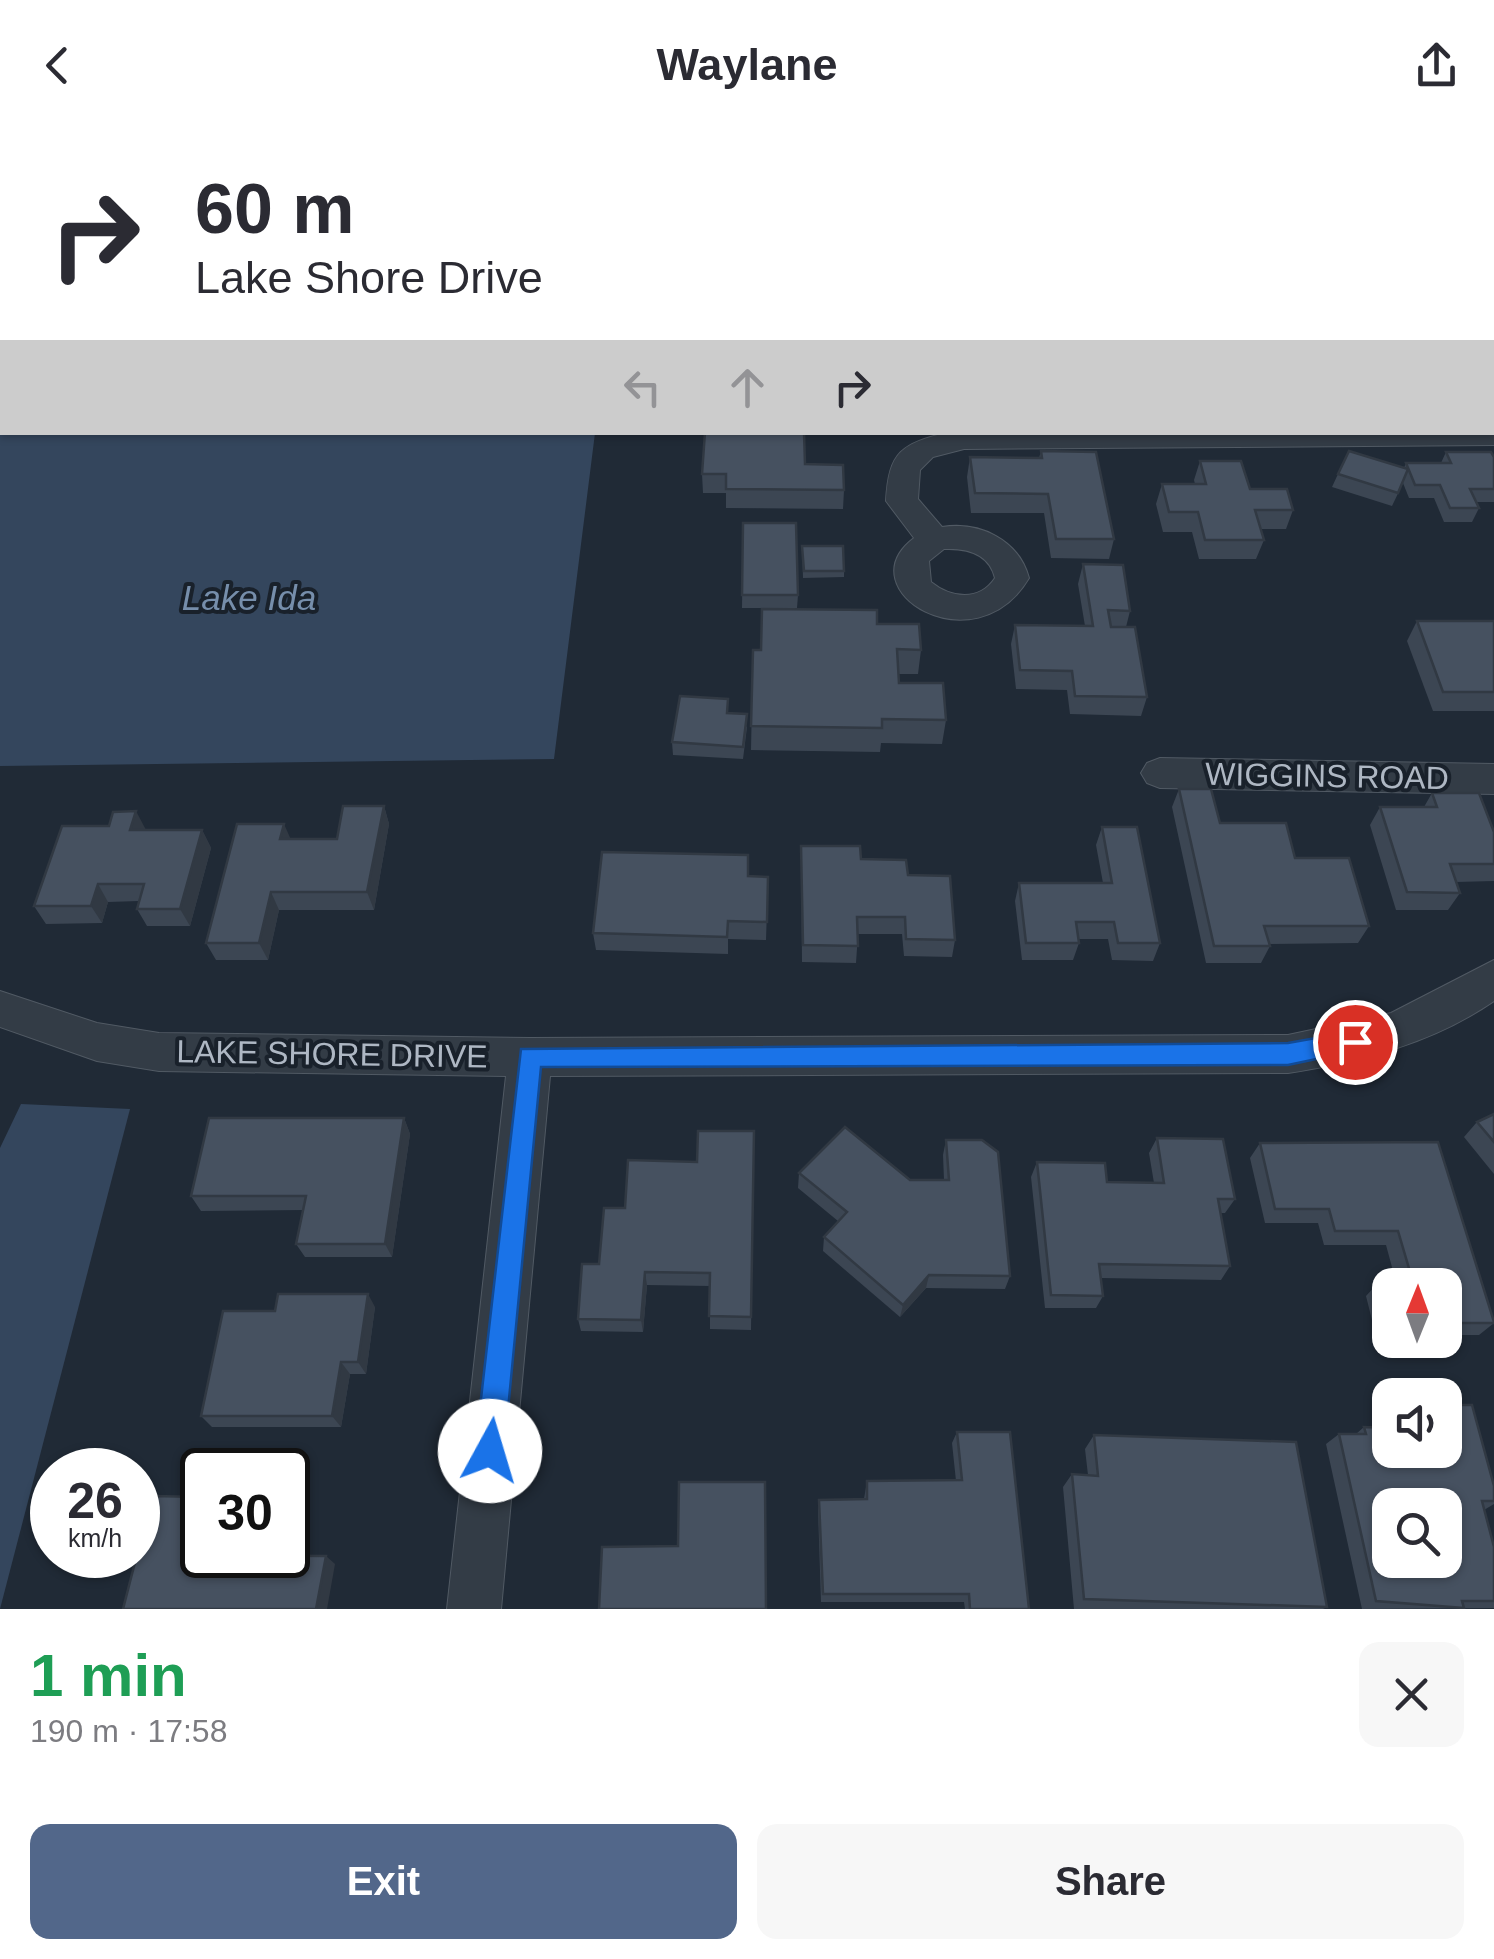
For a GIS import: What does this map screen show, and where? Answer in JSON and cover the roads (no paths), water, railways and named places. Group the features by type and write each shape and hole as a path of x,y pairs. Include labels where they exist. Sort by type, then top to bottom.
{"street":[{"path":"934,540 902,501 904,468 922,449 964,439 1494,435"},
{"name":"WIGGINS ROAD","path":"1160,774 1494,779"},
{"name":"LAKE SHORE DRIVE","path":"0,1009 97,1042 159,1052 530,1056 1288,1054 1389,1034 1450,1010 1494,978"},
{"path":"474,1609 530,1056"}],"water":[{"name":"Lake Ida","path":"0,435 595,435 554,759 0,766"},
{"path":"21,1104 130,1109 42,1448 30,1448 30,1494 0,1609 0,1148"}]}
